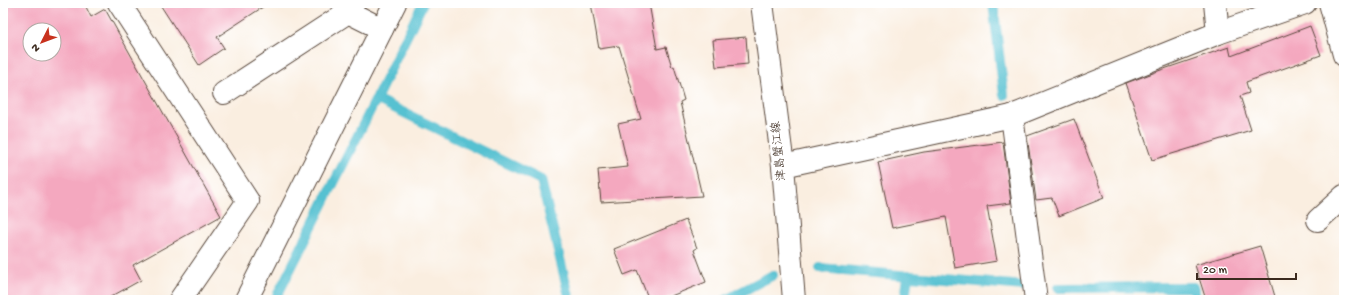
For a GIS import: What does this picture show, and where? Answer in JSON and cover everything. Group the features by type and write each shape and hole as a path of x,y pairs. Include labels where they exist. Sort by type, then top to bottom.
{"street":[{"path":"119,3 248,201 180,300"},
{"path":"246,300 395,3"},
{"name":"津島蟹江線","path":"762,3 783,166 794,300"},
{"path":"1215,3 1218,33"},
{"path":"783,166 1012,116 1218,33 1305,3"},
{"path":"1330,3 1344,55"},
{"path":"224,93 348,12 382,29"},
{"path":"1012,116 1036,300"},
{"path":"1318,220 1344,196"}],"building":[{"path":"3,3 84,3 91,17 105,9 221,216 133,265 141,280 105,300 3,300"},
{"path":"159,3 269,3 217,37 224,48 199,65"},
{"path":"591,3 649,3 657,49 666,47 672,67 674,66 684,100 680,102 702,196 601,202 598,170 628,167 618,124 641,119 619,46 599,49"},
{"path":"1310,26 1321,55 1246,82 1249,93 1240,96 1251,130 1152,160 1126,83 1229,47 1231,56"},
{"path":"746,37 748,64 716,67 713,40"},
{"path":"1074,119 1104,198 1059,216 1052,198 1036,200 1027,136"},
{"path":"1003,142 1011,203 987,206 997,261 955,268 946,217 892,228 878,162 924,152"},
{"path":"686,220 697,248 694,250 706,282 661,300 649,300 637,270 624,275 614,249"},
{"path":"1260,246 1276,300 1206,300 1195,265"}],"waterway":[{"path":"376,99 423,3"},
{"path":"993,3 1004,95"},
{"path":"275,300 376,99 541,180 570,300"},
{"path":"820,268 1024,286"},
{"path":"726,300 773,275"},
{"path":"905,300 908,275"},
{"path":"1058,288 1193,287 1197,300"}]}
